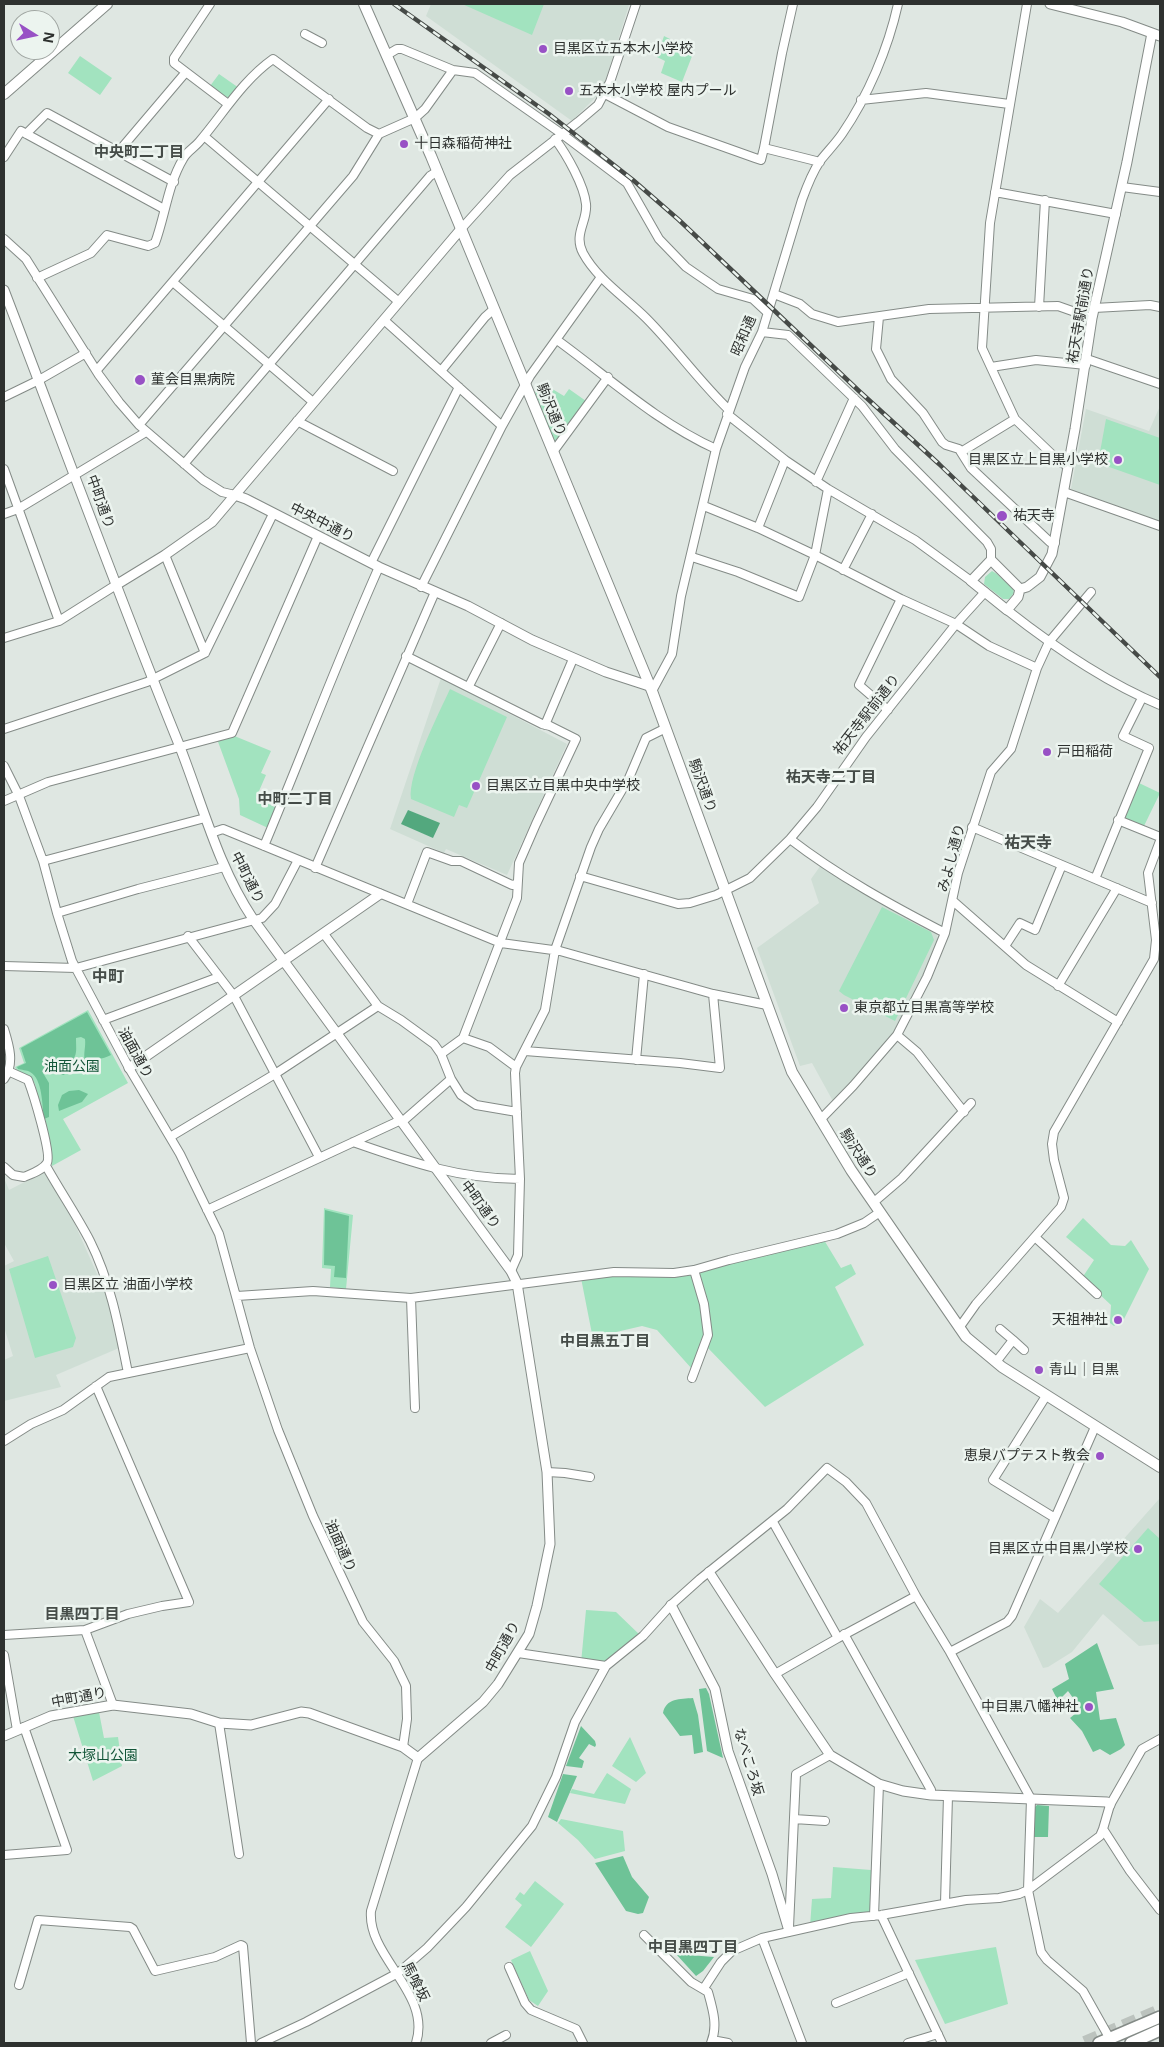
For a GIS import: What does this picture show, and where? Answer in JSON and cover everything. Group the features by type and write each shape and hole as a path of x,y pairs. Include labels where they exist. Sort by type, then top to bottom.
{"main road":[{"path":"4,94 107,4"},
{"name":"駒沢通り","path":"364,4 438,171 650,688 792,1072 851,1170 959,1328 976,1346 996,1362 1046,1396 1160,1467"},
{"path":"1104,2041 1160,2017"},
{"path":"1131,2043 1160,2030"}],"street":[{"path":"210,4 174,58 174,63 228,104"},
{"path":"4,637 59,621 165,555 212,522 312,402 510,175 591,111 605,94 636,4"},
{"path":"605,94 668,127 761,160 793,4"},
{"name":"昭和通","path":"650,688 672,654 682,596 716,448 745,367 762,332 804,193 820,162 842,134 861,100 883,55 898,4"},
{"path":"1027,4 990,223 982,348 1015,419 1060,462 1068,466"},
{"path":"1050,4 1094,14 1156,34"},
{"path":"305,34 322,43"},
{"name":"祐天寺駅前通り","path":"1007,610 1018,597 1020,589 1040,577 1051,558 1055,543 1092,318 1156,34"},
{"path":"387,55 397,49 402,49 454,70 475,73 558,136 627,183 659,240 686,267 718,289 752,299 768,312"},
{"path":"37,278 91,253 107,235 152,246 160,230 164,209 182,159 204,136 228,104 262,67 273,59 367,128 379,134"},
{"path":"139,425 353,176 379,134 415,118 425,109 454,70"},
{"path":"119,151 186,72"},
{"path":"861,100 926,94 1009,104"},
{"path":"96,370 174,283 329,99"},
{"path":"26,134 47,114 174,182"},
{"path":"4,157 21,131 164,209"},
{"path":"204,136 399,302"},
{"path":"558,136 581,186 586,206 579,240 582,251 601,277 647,319 728,412 785,460 828,490 915,540 1049,642 1142,698 1160,705"},
{"path":"764,148 820,162"},
{"path":"184,464 430,176 438,171"},
{"path":"1122,187 1160,192"},
{"path":"995,192 1116,214"},
{"path":"1039,307 1045,200"},
{"path":"4,238 26,259 96,370 119,402 139,425 203,480 222,492 235,495"},
{"path":"421,587 502,426 526,385 601,277"},
{"path":"174,283 312,402"},
{"name":"中町通り","path":"4,290 76,475 152,680 180,746 224,867 253,919 438,1170 511,1271 517,1283 548,1472 550,1544 529,1634 518,1654 484,1702 418,1758 403,1747 309,1712 301,1712 251,1725 219,1723 190,1714 113,1705 68,1712 20,1728 4,1736"},
{"path":"774,294 800,304 812,314 830,320 848,322 930,309 1058,306 1092,318"},
{"path":"1094,308 1150,305 1160,307"},
{"path":"442,371 485,317 494,309"},
{"path":"879,316 876,349 891,379 922,413 942,442 959,449 972,468 1050,542 1055,543"},
{"path":"384,320 502,426"},
{"path":"762,332 788,335 862,406 895,449 987,542 991,550 991,560 971,581"},
{"path":"557,340 656,415 692,438 716,448"},
{"path":"4,397 39,380 86,353"},
{"path":"991,367 1036,360 1086,362 1160,384"},
{"path":"553,452 608,377"},
{"path":"264,846 324,704 375,565 459,387"},
{"path":"816,482 854,398"},
{"path":"961,452 1015,419"},
{"path":"297,421 393,471"},
{"path":"4,514 18,509 146,432"},
{"path":"758,528 785,460"},
{"path":"4,469 59,621"},
{"path":"692,557 738,572 799,597 814,555 828,490"},
{"path":"1064,492 1160,526"},
{"name":"中央中通り","path":"235,495 375,565 421,587 468,606 573,659 650,688"},
{"path":"704,506 758,528 956,624 989,646 1037,668"},
{"path":"4,729 152,680 205,653 273,514"},
{"path":"844,570 872,514"},
{"path":"4,801 48,782 232,733 318,536"},
{"path":"165,555 205,653"},
{"path":"991,560 1020,589"},
{"path":"315,868 435,592"},
{"name":"祐天寺駅前通り","path":"580,876 678,904 705,899 750,878 790,839 817,807 854,752 956,624 985,592"},
{"name":"みよし通り","path":"820,1120 854,1086 897,1035 927,977 945,933 958,873 991,772 1011,749 1037,668 1049,642 1091,592"},
{"path":"888,710 859,685 901,599"},
{"path":"468,686 501,623"},
{"path":"406,656 576,739 522,857 516,898 463,1038 441,1054"},
{"path":"545,725 573,659"},
{"path":"1095,879 1149,748 1123,736 1142,698"},
{"path":"511,1271 518,1255 520,1179 516,1067 545,1010 555,950 580,876 599,829 629,778 646,738 666,728"},
{"name":"油面通り","path":"4,766 19,796 44,861 57,913 76,968 128,1068 170,1137 219,1234 250,1348 289,1459 337,1569 363,1622 394,1661 406,1686 407,1719 403,1747"},
{"path":"44,861 205,818"},
{"path":"959,1328 994,1284 1062,1207 1064,1198 1054,1160 1052,1144 1054,1132 1154,959 1156,940 1148,873 1160,839 1118,820"},
{"path":"972,827 1152,903"},
{"path":"211,833 223,829 499,942 555,950 713,994 767,1005"},
{"path":"790,839 823,864 866,889 880,900 945,933"},
{"path":"407,904 427,852 452,861 461,861 512,885 517,884"},
{"path":"4,966 76,968 188,936 262,918 275,904 298,860"},
{"path":"1005,946 1020,923 1035,930 1062,865"},
{"path":"57,913 138,889 224,867"},
{"path":"1058,986 1117,888"},
{"path":"128,1068 285,962 380,894"},
{"path":"953,901 1026,965 1118,1022"},
{"path":"324,934 378,1006 424,1035 441,1054 451,1079 461,1095 469,1102 517,1112"},
{"path":"188,936 234,996 319,1157"},
{"path":"636,1060 644,974"},
{"path":"103,1020 219,977"},
{"path":"525,1051 720,1068 713,994"},
{"path":"170,1137 275,1074 378,1006"},
{"path":"4,1029 10,1048 8,1072 4,1079"},
{"path":"897,1035 917,1052 964,1112"},
{"path":"463,1038 489,1047 516,1067"},
{"path":"4,1167 13,1175 24,1178 46,1166 48,1160 42,1126 28,1080 8,1072"},
{"path":"208,1210 319,1157 402,1121 451,1079"},
{"path":"874,1202 902,1178 971,1103"},
{"path":"353,1142 438,1170 485,1178 520,1179"},
{"path":"46,1166 90,1240 102,1267 114,1302 128,1373"},
{"path":"237,1296 313,1292 412,1298 614,1272 674,1273 694,1270 837,1234 864,1223 880,1212"},
{"path":"1036,1238 1097,1294"},
{"path":"692,1378 708,1335 704,1304 694,1270"},
{"path":"412,1298 415,1408"},
{"path":"1000,1329 1024,1350"},
{"path":"996,1362 1013,1340"},
{"path":"4,1441 31,1424 63,1410 109,1377 250,1348"},
{"path":"4,1635 85,1630 128,1614 189,1602 96,1386"},
{"path":"1046,1396 993,1480 1056,1518"},
{"path":"950,1652 1007,1622 1012,1616 1095,1427"},
{"path":"261,2043 306,2022 398,1973 427,1948 466,1907 532,1826 556,1777 575,1722 606,1666 643,1636 671,1605 709,1572 773,1522 827,1468 846,1482 866,1503 916,1596 950,1652 1031,1799 1028,1890 1043,1956 1083,1991 1104,2041"},
{"path":"548,1472 565,1472 590,1477"},
{"path":"773,1522 841,1636 930,1790 931,1795"},
{"path":"709,1572 830,1755 879,1784 904,1791 931,1795 1107,1802 1110,1805"},
{"path":"775,1674 916,1596"},
{"name":"なべころ坂","path":"671,1605 716,1689 728,1751 772,1874 789,1931"},
{"path":"85,1630 113,1705"},
{"path":"518,1654 606,1666"},
{"path":"4,1655 20,1728 67,1850 4,1855 4,1846"},
{"path":"219,1723 240,1854"},
{"path":"704,1988 721,1962 732,1951 762,1938 851,1918 945,1904 1005,1898 1028,1890 1100,1836 1104,1831 1110,1805 1142,1749 1160,1739"},
{"path":"789,1931 796,1774 830,1755"},
{"name":"馬喰坂","path":"416,2043 419,2028 415,2009 398,1973 374,1936 370,1920 371,1911 418,1758"},
{"path":"879,1784 877,1915 909,1973 942,2043"},
{"path":"945,1904 948,1796"},
{"path":"794,1819 825,1821"},
{"path":"1104,1831 1130,1871 1160,1910"},
{"path":"19,1985 38,1920 130,1927 133,1929 155,1971 215,1957 241,1945 243,1946 251,2043"},
{"path":"644,1935 691,1982 708,1992 714,2015 711,2042 728,2043"},
{"path":"762,1938 802,2043"},
{"path":"509,1967 525,2003 532,2010 576,2029 582,2043"},
{"path":"836,2003 909,1973"},
{"path":"908,2043 938,2034"},
{"path":"490,2043 506,2035"}],"shaded area":[{"name":"目黒区立五本木小学校","path":"431,4 629,5 605,82 598,95 572,121 426,16"},
{"name":"目黒区立上目黒小学校","path":"1160,406 1160,522 1071,489 1086,409 1149,431"},
{"name":"目黒区立目黒中央中学校","path":"441,678 567,744 507,875 446,849 444,853 390,829"},
{"path":"408,810 440,823 433,838 401,824"},
{"name":"東京都立目黒高等学校","path":"821,865 935,930 939,941 923,981 895,1035 834,1103 812,1063 800,1066 757,948 819,903 811,879"},
{"path":"87,1012 111,1055 85,1062 85,1039 81,1037 76,1038 75,1055 64,1075 49,1072 43,1073 49,1083 49,1117 44,1119 40,1087 37,1080 30,1072 18,1069 17,1067 26,1063 21,1048"},
{"path":"79,1090 88,1094 82,1102 59,1111 58,1105 62,1095 69,1091"},
{"name":"目黒区立 油面小学校","path":"44,1172 73,1220 110,1303 119,1348 56,1375 61,1387 4,1401 4,1360 13,1356 4,1327 4,1266 14,1261 4,1243 4,1178 9,1190"},
{"path":"325,1210 349,1216 346,1278 334,1277 335,1266 324,1265"},
{"name":"目黒区立中目黒小学校","path":"1160,1498 1160,1644 1139,1646 1103,1614 1072,1652 1048,1667 1043,1668 1024,1627 1040,1599 1058,1613"},
{"path":"1097,1643 1114,1689 1096,1692 1100,1720 1116,1718 1125,1745 1110,1755 1100,1749 1093,1752 1082,1731 1070,1718 1081,1709 1068,1691 1058,1701 1052,1689 1069,1679 1065,1664"},
{"path":"706,1688 723,1758 707,1751 699,1689"},
{"path":"693,1698 698,1715 703,1752 694,1754 692,1735 680,1736 663,1713 667,1704 674,1700"},
{"path":"581,1726 595,1741 596,1745 595,1747 589,1744 579,1758 584,1761 582,1768 566,1766"},
{"path":"563,1774 577,1776 557,1822 548,1817"},
{"path":"1037,1805 1049,1806 1048,1837 1034,1837 1035,1807"},
{"path":"623,1856 632,1877 649,1897 643,1913 638,1914 626,1911 595,1863"},
{"path":"676,1954 714,1957 703,1971 696,1976"}],"green space":[{"path":"462,4 544,4 532,35"},
{"path":"664,36 694,51 682,82 661,73 665,61 657,57"},
{"path":"80,56 112,78 100,95 68,73"},
{"path":"219,74 239,88 230,99 210,86"},
{"path":"544,384 564,396 569,389 586,401 555,443 535,392"},
{"path":"1106,419 1160,438 1160,485 1098,463"},
{"path":"992,571 1013,589 1014,593 1009,599 1003,599 984,584 985,577"},
{"path":"450,689 507,717 467,808 459,805 454,817 411,799 411,789 419,760"},
{"path":"232,735 271,751 261,773 266,775 256,798 277,808 268,828 240,815 239,799 217,739"},
{"path":"1139,783 1160,793 1144,826 1123,818"},
{"path":"882,907 931,932 934,940 895,1021 839,991"},
{"name":"油面公園","path":"88,1010 128,1083 63,1119 81,1150 52,1166 35,1084 31,1077 17,1071 15,1067 24,1063 19,1048"},
{"path":"324,1208 353,1215 346,1289 330,1287 331,1269 322,1268"},
{"path":"1083,1218 1111,1245 1125,1246 1131,1240 1149,1269 1122,1323 1119,1322 1114,1326 1110,1323 1111,1305 1082,1278 1094,1260 1066,1237"},
{"path":"824,1240 841,1268 851,1264 856,1274 835,1287 864,1345 765,1407 707,1347 699,1275 701,1272 747,1258"},
{"path":"48,1256 76,1338 73,1347 35,1358 9,1269"},
{"path":"623,1273 689,1274 693,1277 701,1306 705,1335 692,1369 657,1330 642,1326 612,1333 592,1334 581,1278"},
{"path":"1148,1528 1160,1539 1160,1621 1144,1622 1099,1584"},
{"path":"586,1610 616,1612 641,1636 606,1666 581,1663"},
{"name":"大塚山公園","path":"99,1712 104,1738 118,1737 122,1766 93,1781 73,1716"},
{"path":"630,1737 646,1773 636,1782 612,1766"},
{"path":"607,1773 631,1789 625,1804 570,1793 572,1789 594,1794"},
{"path":"561,1819 623,1831 625,1851 595,1859 578,1840 558,1823"},
{"path":"833,1867 871,1870 874,1875 870,1910 868,1914 810,1926 812,1899 831,1898"},
{"path":"535,1881 564,1904 531,1947 505,1927 522,1905 515,1899 520,1892 524,1895"},
{"path":"996,1947 1008,2004 945,2024 915,1960"},
{"path":"530,1951 548,1991 538,2006 529,2000 511,1960"}],"tunnel":[{"path":"1085,2043 1160,2011"}],"railway":[{"path":"394,4 549,114 633,180 679,220 859,391 939,464 1160,677"}],"place":[{"name":"目黒区立五本木小学校","path":"543,49"},
{"name":"五本木小学校 屋内プール","path":"569,91"},
{"name":"十日森稲荷神社","path":"404,144"},
{"name":"菫会目黒病院","path":"140,380"},
{"name":"目黒区立上目黒小学校","path":"1118,460"},
{"name":"祐天寺","path":"1002,516"},
{"name":"戸田稲荷","path":"1047,752"},
{"name":"目黒区立目黒中央中学校","path":"476,786"},
{"name":"東京都立目黒高等学校","path":"844,1008"},
{"name":"目黒区立 油面小学校","path":"53,1285"},
{"name":"天祖神社","path":"1118,1320"},
{"name":"青山｜目黒","path":"1039,1370"},
{"name":"恵泉バプテスト教会","path":"1100,1456"},
{"name":"目黒区立中目黒小学校","path":"1138,1549"},
{"name":"中目黒八幡神社","path":"1089,1707"}],"district":[{"name":"中央町二丁目","path":"139,153"},
{"name":"祐天寺二丁目","path":"831,778"},
{"name":"中町二丁目","path":"295,800"},
{"name":"祐天寺","path":"1028,843"},
{"name":"中町","path":"108,977"},
{"name":"中目黒五丁目","path":"605,1342"},
{"name":"目黒四丁目","path":"82,1615"},
{"name":"中目黒四丁目","path":"693,1948"}]}
